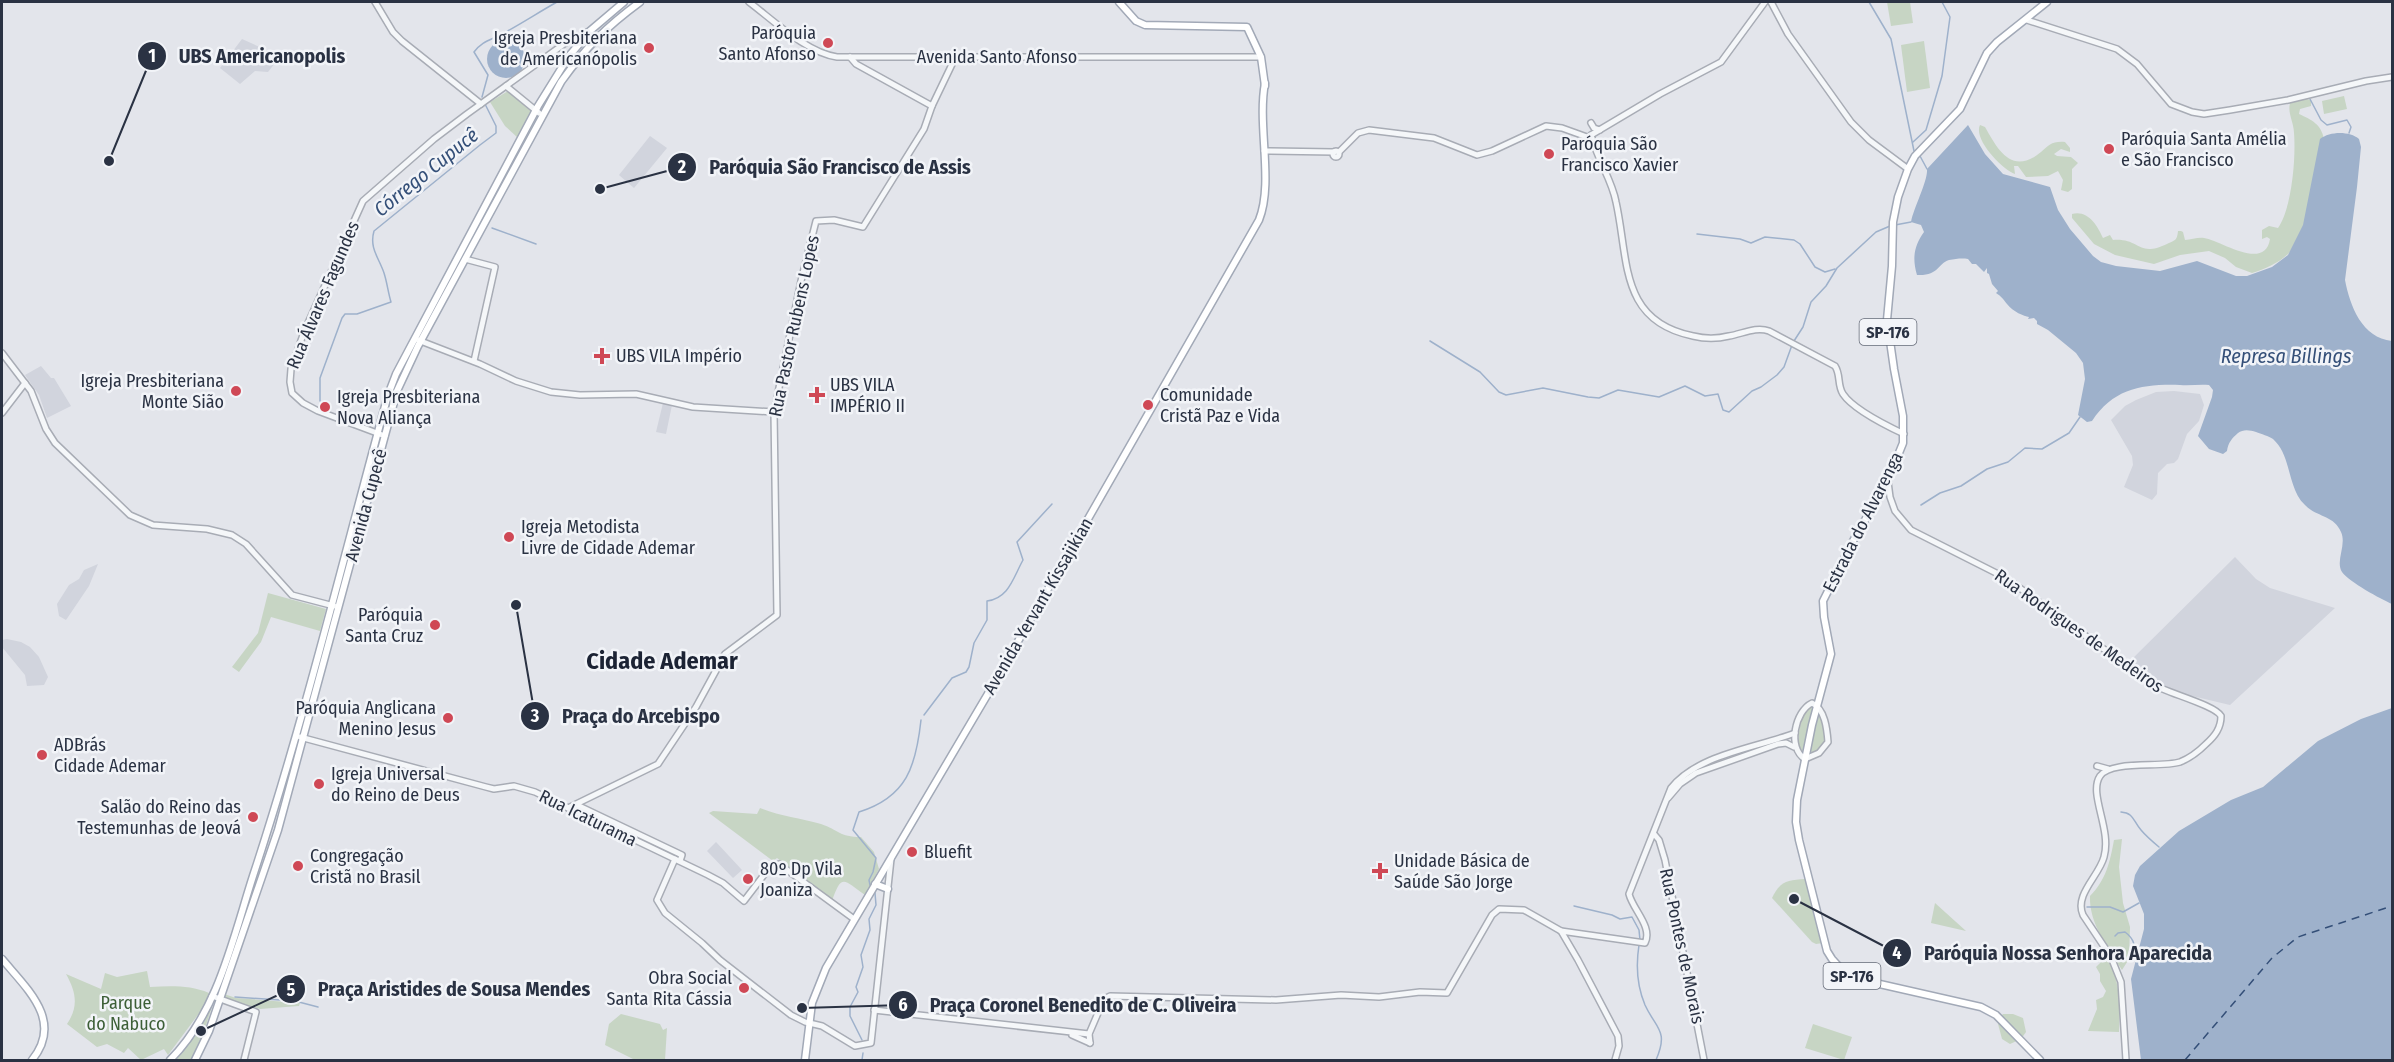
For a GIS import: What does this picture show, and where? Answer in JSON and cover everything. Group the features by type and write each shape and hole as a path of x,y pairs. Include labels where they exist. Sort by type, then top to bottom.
{"main road":[{"name":"Avenida Cupecê","path":"195,1060 206,1038 278,830 331,605 392,384 414,338 535,111 569,56 591,30 624,2"},
{"name":"Avenida Cupecê","path":"170,1060 195,1027 212,996 273,819 339,608 401,382 561,81 581,54 609,24 640,2"},
{"name":"Avenida Yervant Kissajikian","path":"805,1060 809,1022 817,987 854,919 989,692 1252,234 1262,212 1264,203 1264,83 1261,57 1247,27 1149,26 1139,23 1120,2"},
{"name":"Estrada do Alvarenga","path":"2040,1060 1989,1011 1966,1003 1862,980 1847,974 1827,951 1796,822 1797,800 1805,759 1831,654 1823,601 1851,545 1888,480 1899,456 1904,434 1887,320 1892,279 1893,225 1898,197 1908,169 1920,149 1960,109 1987,53 1997,42 2048,2"},
{"path":"875,884 888,889"},
{"path":"2,959 37,1003 42,1013 45,1026 44,1040 32,1060"}],"street":[{"path":"375,2 402,41 481,104"},
{"name":"Avenida Santo Afonso","path":"749,2 814,48 828,55 955,58 1261,57"},
{"path":"1590,137 1660,94 1721,62 1765,2"},
{"path":"1771,2 1788,34 1837,104 1861,133 1908,169"},
{"path":"2027,20 2118,50 2137,64 2170,104 2204,114 2392,77"},
{"name":"Rua Álvares Fagundes","path":"385,436 318,411 303,403 291,388 291,369 304,332 363,201 434,139 564,44 591,30"},
{"path":"850,57 856,64 932,106 955,58"},
{"path":"506,86 542,116"},
{"name":"Rua Pastor Rubens Lopes","path":"577,806 658,764 696,707 725,654 775,618 777,610 774,412 802,274 816,221 834,220 863,228 924,129 932,106"},
{"path":"1591,123 1594,128 1600,130"},
{"path":"1264,150 1336,152 1358,133 1368,130 1434,138 1477,155 1546,126 1562,128 1590,137 1615,196 1630,284 1639,304 1646,311 1665,327 1700,338 1721,338 1760,329 1769,331 1835,366 1839,372 1839,384 1846,397 1878,420 1904,434"},
{"path":"465,259 495,267 474,361"},
{"path":"414,338 474,361 516,381 551,392 580,395 636,394 693,407 774,412"},
{"path":"2,353 25,383 55,443 130,514 153,525 207,529 232,535 246,544 292,595 339,608"},
{"path":"2,413 25,383"},
{"name":"Rua Rodrigues de Medeiros","path":"1888,480 1889,494 1895,511 1911,530 2006,579 2127,669 2152,684 2172,694 2214,708 2222,716 2219,728 2210,741 2188,758 2172,763 2108,769"},
{"name":"Rua Rodrigues de Medeiros","path":"1883,488 1889,494"},
{"path":"1778,742 1794,747 1805,759 1814,757 1828,743 1823,716 1817,705 1812,703 1807,706 1795,733 1794,747"},
{"path":"1068,1033 1090,1043 1089,1034 1104,999 1110,996 1276,1000 1341,995 1379,997 1420,992 1447,993 1492,915 1499,909 1524,910 1561,931 1643,944 1647,938 1645,927 1629,894 1667,799 1680,784 1696,773 1778,742 1795,733"},
{"name":"Rua Icaturama","path":"299,737 494,789 520,787 679,859"},
{"path":"2097,766 2108,769"},
{"path":"2108,769 2099,776 2096,792 2106,830 2106,847 2101,864 2081,899 2081,908 2083,915 2111,957 2121,982 2126,1060"},
{"path":"568,808 577,806"},
{"name":"Rua Icaturama","path":"577,806 679,859"},
{"name":"Rua Pontes de Morais","path":"1654,834 1659,840 1665,860 1704,1060"},
{"path":"854,919 776,864 770,867 744,901 723,883 679,859 658,896 657,903 665,913 720,960 791,1015 822,1026 855,1046 871,1043 891,858"},
{"path":"1561,931 1618,1036 1619,1046 1615,1060"},
{"path":"212,996 256,1012 244,1060"},
{"path":"874,1010 1089,1034"}],"shaded area":[{"path":"242,39 273,53 282,54 268,72 255,71 240,84 220,68"},
{"path":"650,136 667,148 634,188 619,175"},
{"path":"41,366 51,378 54,378 71,406 47,418 39,395 25,375"},
{"path":"2174,391 2200,394 2204,405 2199,421 2187,434 2178,459 2174,463 2167,464 2158,473 2157,494 2152,500 2124,487 2133,465 2132,456 2111,420 2125,406 2136,400 2156,392"},
{"path":"663,403 672,405 666,434 656,432"},
{"path":"2235,557 2256,579 2270,588 2335,608 2230,705 2171,691 2149,680 2128,663"},
{"path":"98,564 89,586 66,620 59,616 57,604 69,585 79,579 84,570"},
{"path":"7,639 30,647 39,657 48,677 44,685 27,686 25,675 2,647 2,640"},
{"path":"716,842 742,870 733,878 707,851"}],"green space":[{"path":"1887,2 1910,2 1913,23 1891,26"},
{"path":"1924,41 1930,88 1907,92 1901,45"},
{"path":"508,91 531,111 518,138 505,126 490,102"},
{"path":"2344,96 2347,109 2324,114 2322,101"},
{"path":"2302,98 2311,100 2311,106 2300,109 2299,114 2315,123 2324,139 2312,199 2303,229 2289,253 2272,265 2252,273 2236,267 2225,258 2209,251 2180,255 2154,264 2115,255 2094,244 2072,218 2072,214 2083,214 2095,224 2103,238 2110,235 2113,240 2122,240 2144,248 2157,248 2172,242 2178,231 2181,231 2185,240 2204,238 2241,252 2260,253 2266,249 2270,239 2267,237 2262,239 2262,230 2269,226 2278,228 2287,208 2294,155 2294,129 2290,105 2291,101"},
{"path":"1980,125 1985,127 2001,151 2014,161 2031,159 2051,144 2065,142 2070,152 2061,149 2054,154 2071,157 2078,163 2072,169 2072,189 2068,192 2061,190 2063,180 2058,171 2048,176 2026,177 2018,166 2014,166 2015,174 2009,171 1990,153 1981,138"},
{"path":"268,593 326,609 320,631 271,617 261,642 239,672 232,667 258,633"},
{"path":"1812,706 1821,715 1827,741 1811,756 1800,754 1798,742 1801,722"},
{"path":"760,808 821,824 848,836 861,837 874,852 879,869 865,895 844,882 838,886 832,901 777,858 773,861 709,813 713,811 757,814"},
{"path":"2122,839 2119,867 2123,903 2130,927 2129,959 2122,970 2096,926 2090,896 2100,884 2106,870 2114,840"},
{"path":"1805,879 1823,943 1812,942 1772,898 1785,882"},
{"path":"1935,903 1966,931 1931,923"},
{"path":"2105,958 2108,959 2112,968 2117,986 2119,1032 2088,1031 2097,1009 2096,1000 2103,997 2106,991 2096,967"},
{"name":"Parque do Nabuco","path":"147,971 150,987 188,987 209,993 203,1008 168,1055 164,1049 141,1060 128,1048 124,1053 107,1044 97,1047 67,1024 75,1005 75,999 66,974 101,989 105,973 117,977"},
{"path":"224,994 236,998 300,1003 299,1006 260,1009 222,998"},
{"path":"214,1001 191,1060 176,1060 199,1028"},
{"path":"621,1014 660,1024 663,1030 667,1028 665,1060 635,1060 605,1045 609,1024"},
{"path":"2003,1014 2013,1014 2023,1018 2026,1032 2021,1039 2010,1044 2002,1039 1997,1020"},
{"path":"1813,1024 1852,1037 1844,1060 1805,1048"}],"water":[{"path":"506,40 519,46 525,59 519,72 506,78 493,72 487,59 493,46"},
{"name":"Represa Billings","path":"1968,125 1985,154 2003,174 2050,187 2058,210 2070,229 2101,262 2160,271 2197,261 2236,276 2247,276 2272,267 2288,255 2303,225 2320,139 2329,134 2340,133 2351,134 2359,139 2361,147 2345,280 2354,310 2365,327 2382,339 2392,341 2392,604 2358,585 2342,572 2340,563 2343,542 2338,526 2309,509 2299,498 2283,454 2273,439 2254,431 2242,431 2232,439 2227,451 2223,454 2209,449 2198,436 2212,397 2213,390 2209,385 2166,385 2130,390 2110,401 2092,421 2087,422 2078,415 2085,379 2083,363 2076,353 2037,324 2034,318 2028,319 2029,317 2009,307 1996,293 1998,291 1992,284 1987,268 1984,272 1968,259 1958,259 1945,262 1930,274 1917,275 1915,252 1924,232 1921,225 1911,222 1927,169"},
{"path":"2392,708 2392,1060 2141,1060 2131,979 2144,929 2144,914 2133,886 2140,866 2179,831 2231,800 2263,787 2318,741 2361,719"}],"waterway":[{"path":"482,97 488,75 474,52 477,48 557,2"},
{"path":"1869,2 1891,39 1914,151"},
{"path":"1913,142 1926,130 1942,76 1950,17 1942,2"},
{"path":"2310,99 2321,120 2327,125 2347,120 2351,127 2349,133"},
{"name":"Córrego Cupucê","path":"320,401 320,378 342,318 345,314 357,314 391,302 384,273 374,248 374,231 496,133 496,126 485,104"},
{"path":"1920,156 1927,169"},
{"path":"1895,225 1911,222"},
{"path":"1794,341 1803,327 1811,302 1826,286 1837,268 1876,232 1890,226"},
{"path":"492,228 536,244"},
{"path":"1697,234 1740,239 1751,243 1765,237 1794,240 1800,244 1815,267 1825,272 1835,269"},
{"path":"1430,341 1480,372 1499,392 1506,395 1543,388 1599,398 1618,390 1659,397 1685,386 1705,396 1718,394 1723,410 1729,412 1752,391 1777,375 1784,367 1792,345"},
{"path":"1921,505 1940,493 1961,486 1987,469 2008,462 2025,448 2042,449 2069,433 2080,417"},
{"path":"924,715 952,678 966,672 974,643 987,620 987,601 1000,596 1005,591 1023,560 1017,542 1052,504"},
{"path":"870,885 869,880 876,858 853,830 859,812 888,798 906,778 916,752 921,720"},
{"path":"2121,812 2131,816 2143,832 2159,847"},
{"path":"862,1040 850,1016 850,1007 858,992 856,987 863,967 861,955 870,930 869,919 876,905 875,893"},
{"path":"2087,907 2110,907 2123,912 2139,903"},
{"path":"1574,906 1620,919 1632,917 1639,930 1640,940"},
{"path":"2115,936 2125,932 2133,942 2136,955"},
{"path":"1639,945 1637,967 1640,990 1661,1036 1660,1050 1656,1060"},
{"path":"235,997 295,1001 318,1007"},
{"path":"862,1060 863,1053"}],"ferry route":[{"path":"2185,1060 2272,958 2298,937 2392,906"}],"place":[{"name":"Paróquia Santo Afonso","path":"828,43"},
{"name":"Igreja Presbiteriana de Americanópolis","path":"649,48"},
{"name":"Paróquia Santa Amélia e São Francisco","path":"2109,149"},
{"name":"Paróquia São Francisco Xavier","path":"1549,154"},
{"name":"UBS Americanopolis","path":"109,161"},
{"name":"Paróquia São Francisco de Assis","path":"600,189"},
{"name":"UBS VILA Império","path":"602,356"},
{"name":"Igreja Presbiteriana Monte Sião","path":"236,391"},
{"name":"UBS VILA IMPÉRIO II","path":"817,395"},
{"name":"Comunidade Cristã Paz e Vida","path":"1148,405"},
{"name":"Igreja Presbiteriana Nova Aliança","path":"325,407"},
{"name":"Igreja Metodista Livre de Cidade Ademar","path":"509,537"},
{"name":"Praça do Arcebispo","path":"516,605"},
{"name":"Paróquia Santa Cruz","path":"435,625"},
{"name":"Paróquia Anglicana Menino Jesus","path":"448,718"},
{"name":"ADBrás Cidade Ademar","path":"42,755"},
{"name":"Igreja Universal do Reino de Deus","path":"319,784"},
{"name":"Salão do Reino das Testemunhas de Jeová","path":"253,817"},
{"name":"Bluefit","path":"912,852"},
{"name":"Congregação Cristã no Brasil","path":"298,866"},
{"name":"Unidade Básica de Saúde São Jorge","path":"1380,871"},
{"name":"80º Dp Vila Joaniza","path":"748,879"},
{"name":"Paróquia Nossa Senhora Aparecida","path":"1794,899"},
{"name":"Obra Social Santa Rita Cássia","path":"744,988"},
{"name":"Praça Coronel Benedito de C. Oliveira","path":"802,1008"},
{"name":"Praça Aristides de Sousa Mendes","path":"201,1031"}],"district":[{"name":"Cidade Ademar","path":"662,661"}]}
